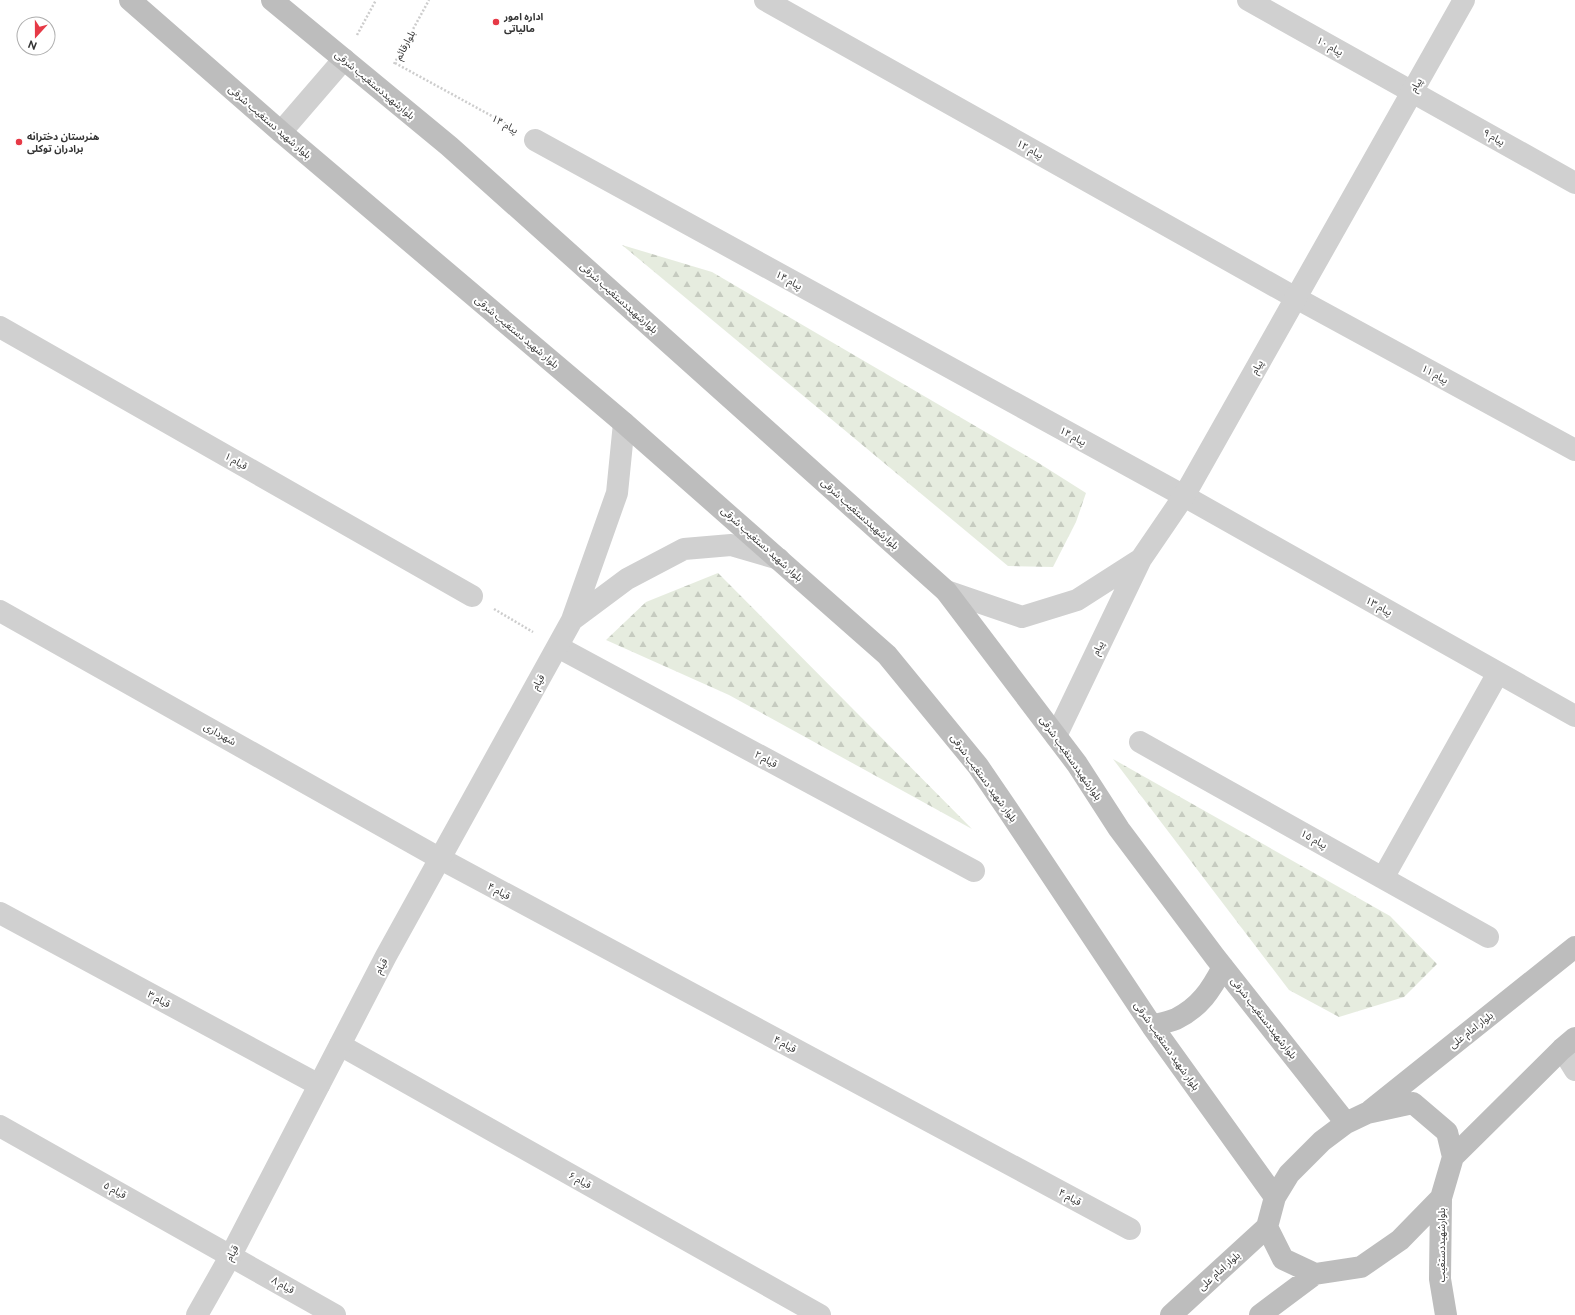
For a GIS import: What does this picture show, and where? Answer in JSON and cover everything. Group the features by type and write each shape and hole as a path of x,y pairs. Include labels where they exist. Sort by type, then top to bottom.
{"main road":[{"name":"بلوار شهید دستغیب شرقی","path":"130,0 282,132 624,423 887,655 978,766 1013,816 1152,1026 1274,1197"},
{"name":"بلوارشهیددستغیب شرقی","path":"272,0 449,146 946,590 1077,764 1118,829 1215,957 1346,1123"},
{"name":"بلوار امام علی","path":"1367,1113 1575,947"},
{"path":"1152,1026 1175,1019 1196,1006 1212,988 1223,967"},
{"path":"1260,1315 1314,1274 1361,1267 1400,1240 1441,1198 1453,1157 1568,1044"},
{"path":"1314,1274 1283,1258 1267,1227 1274,1197 1289,1174 1322,1141 1346,1123 1367,1113 1413,1103 1447,1132 1453,1157"},
{"name":"بلوارشهیددستغیب","path":"1441,1198 1440,1279 1446,1315"},
{"name":"بلوار امام علی","path":"1171,1315 1267,1227"}],"street":[{"name":"پیام ۱۲","path":"765,0 1296,298"},
{"name":"پیام ۱۰","path":"1248,0 1412,92"},
{"name":"پیام","path":"1056,736 1141,559 1184,496 1464,0"},
{"path":"282,132 344,59"},
{"name":"پیام ۹","path":"1412,92 1575,183"},
{"name":"پیام ۱۴","path":"535,140 1184,496"},
{"name":"پیام ۱۱","path":"1296,298 1575,450"},
{"name":"قیام ۱","path":"0,327 472,596"},
{"name":"قیام","path":"197,1315 231,1255 386,956 572,620 617,493 624,423"},
{"name":"پیام ۱۳","path":"1184,496 1575,716"},
{"name":"قیام","path":"572,620 627,579 684,549 731,545 779,559"},
{"path":"946,590 1022,617 1077,600 1141,559"},
{"name":"شهرداری","path":"0,611 439,858"},
{"name":"قیام ۲","path":"558,647 974,871"},
{"path":"1383,878 1498,673"},
{"name":"پيام ۱۵","path":"1140,742 1488,937"},
{"name":"قیام ۴","path":"439,858 1130,1229"},
{"name":"قیام ۳","path":"0,913 319,1085"},
{"path":"1568,1044 1575,1070"},
{"name":"قیام ۶","path":"340,1045 820,1315"},
{"name":"قیام ۵","path":"0,1126 231,1255"},
{"name":"قیام ۸","path":"231,1255 336,1315"}],"path":[{"path":"344,59 376,0"},
{"name":"بلوارقائم","path":"380,89 429,0"},
{"name":"پیام ۱۴","path":"395,63 535,140"},
{"path":"472,596 558,647"}],"green space":[{"path":"622,245 712,272 1037,462 1086,493 1076,522 1053,567 1008,566"},
{"path":"718,573 972,829 729,695 606,640 646,602"},
{"path":"1113,759 1390,916 1437,964 1404,997 1339,1017 1289,990"}],"place":[{"name":"اداره امور مالیاتی","path":"496,22"},
{"name":"هنرستان دخترانه برادران توکلی","path":"19,142"}]}
